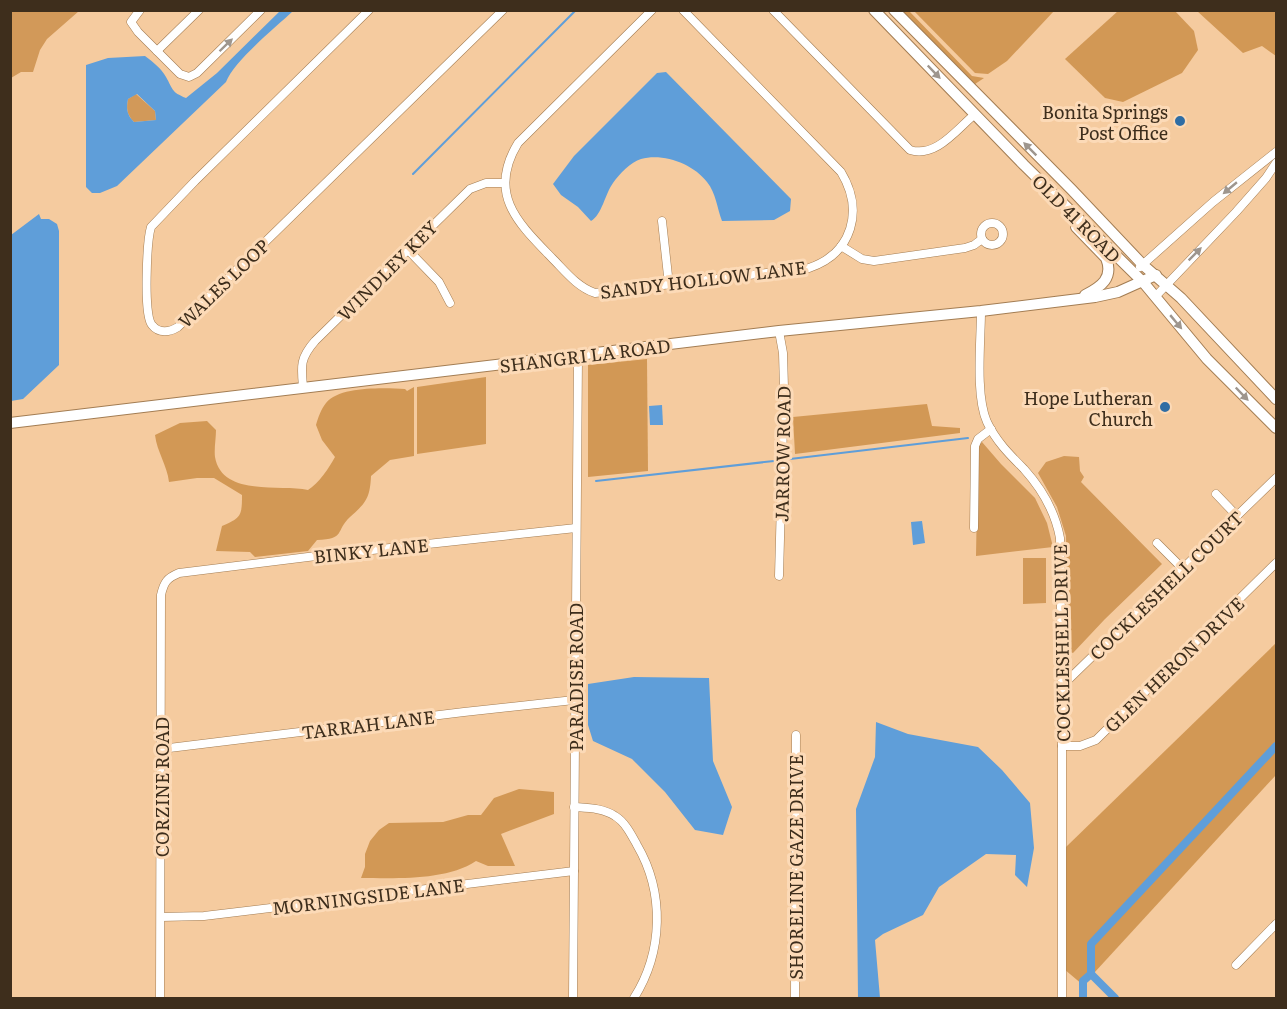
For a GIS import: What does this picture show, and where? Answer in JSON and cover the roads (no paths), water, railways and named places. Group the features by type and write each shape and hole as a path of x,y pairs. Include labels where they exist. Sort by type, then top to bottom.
{"street":[{"path":"140,10 131,22 138,32 180,74 189,77 197,73 261,10"},
{"path":"157,51 199,10"},
{"name":"WALES LOOP","path":"369,10 151,227 148,236 148,316 152,325 160,331 170,331 178,327 503,10"},
{"name":"SANDY HOLLOW LANE","path":"652,10 518,143 508,162 505,183 509,205 518,223 579,285 586,290 603,293 809,268 826,260 841,246"},
{"path":"683,10 841,172 848,183 853,207 850,230 841,246 862,259 874,261 965,249 982,239"},
{"path":"773,10 910,150 923,152 933,150 975,114"},
{"name":"OLD 41 ROAD","path":"874,10 1024,165 1143,282 1207,359 1276,428"},
{"name":"OLD 41 ROAD","path":"894,10 1072,189 1143,265 1167,285 1276,399"},
{"path":"1134,274 1213,202 1276,152"},
{"path":"1155,297 1236,212 1276,163"},
{"path":"1024,165 1038,188 1106,258 1109,265 1109,273 1103,284 1074,300"},
{"name":"WINDLEY KEY","path":"303,387 301,364 309,347 470,189 486,183 505,183"},
{"path":"662,221 669,285"},
{"path":"408,250 439,282 450,303"},
{"name":"SHANGRI LA ROAD","path":"10,423 778,331 1074,300 1118,292 1156,275"},
{"name":"COCKLESHELL DRIVE","path":"981,311 981,403 991,429 1007,453 1041,490 1059,531 1062,696 1062,999"},
{"name":"JARROW ROAD","path":"778,331 783,353 784,388 779,576"},
{"name":"PARADISE ROAD","path":"573,999 578,356"},
{"path":"974,528 975,446 978,439 991,429"},
{"name":"COCKLESHELL COURT","path":"1062,696 1068,680 1276,478"},
{"path":"1216,494 1237,516"},
{"name":"BINKY LANE","path":"168,577 179,573 316,556 576,528"},
{"path":"1157,543 1183,569"},
{"name":"GLEN HERON DRIVE","path":"1062,746 1089,744 1096,740 1276,563"},
{"name":"CORZINE ROAD","path":"160,999 161,595 168,577"},
{"name":"TARRAH LANE","path":"161,749 574,700"},
{"name":"SHORELINE GAZE DRIVE","path":"795,999 796,735"},
{"path":"574,807 605,811 621,820 639,849 652,880 657,913 655,946 645,977 634,999"},
{"name":"MORNINGSIDE LANE","path":"161,917 204,916 574,871"},
{"path":"1236,965 1276,924"}],"water":[{"path":"280,11 293,11 237,64 226,82 117,186 100,193 92,193 86,187 86,65 108,58 145,56 162,71 175,92 186,98 217,73","holes":["137,94 155,111 156,120 134,122 128,112 128,99"]},
{"path":"666,72 791,199 790,211 774,220 722,221 712,191 701,176 686,165 659,158 641,159 625,169 613,183 601,209 591,221 578,207 561,195 553,184 574,156 657,73"},
{"path":"39,214 41,219 49,219 57,224 59,231 59,365 23,399 11,401 11,235"},
{"path":"662,405 663,425 650,425 649,406"},
{"path":"922,521 925,543 913,545 911,522"},
{"path":"634,677 709,678 713,761 732,807 723,835 695,830 665,792 632,759 593,741 588,725 588,684"},
{"path":"876,722 908,734 978,747 1002,770 1030,803 1034,848 1027,887 1015,875 1016,855 986,854 939,887 923,915 875,940 880,998 858,998 856,809 875,757"}],"waterway":[{"path":"413,174 576,10"},
{"path":"790,459 968,438"},
{"path":"596,481 774,461"},
{"path":"1115,998 1091,974 1091,944 1276,746"},
{"path":"1083,998 1083,981 1091,974"}],"place":[{"name":"Bonita Springs Post Office","path":"1180,121"},
{"name":"Hope Lutheran Church","path":"1165,407"}]}
